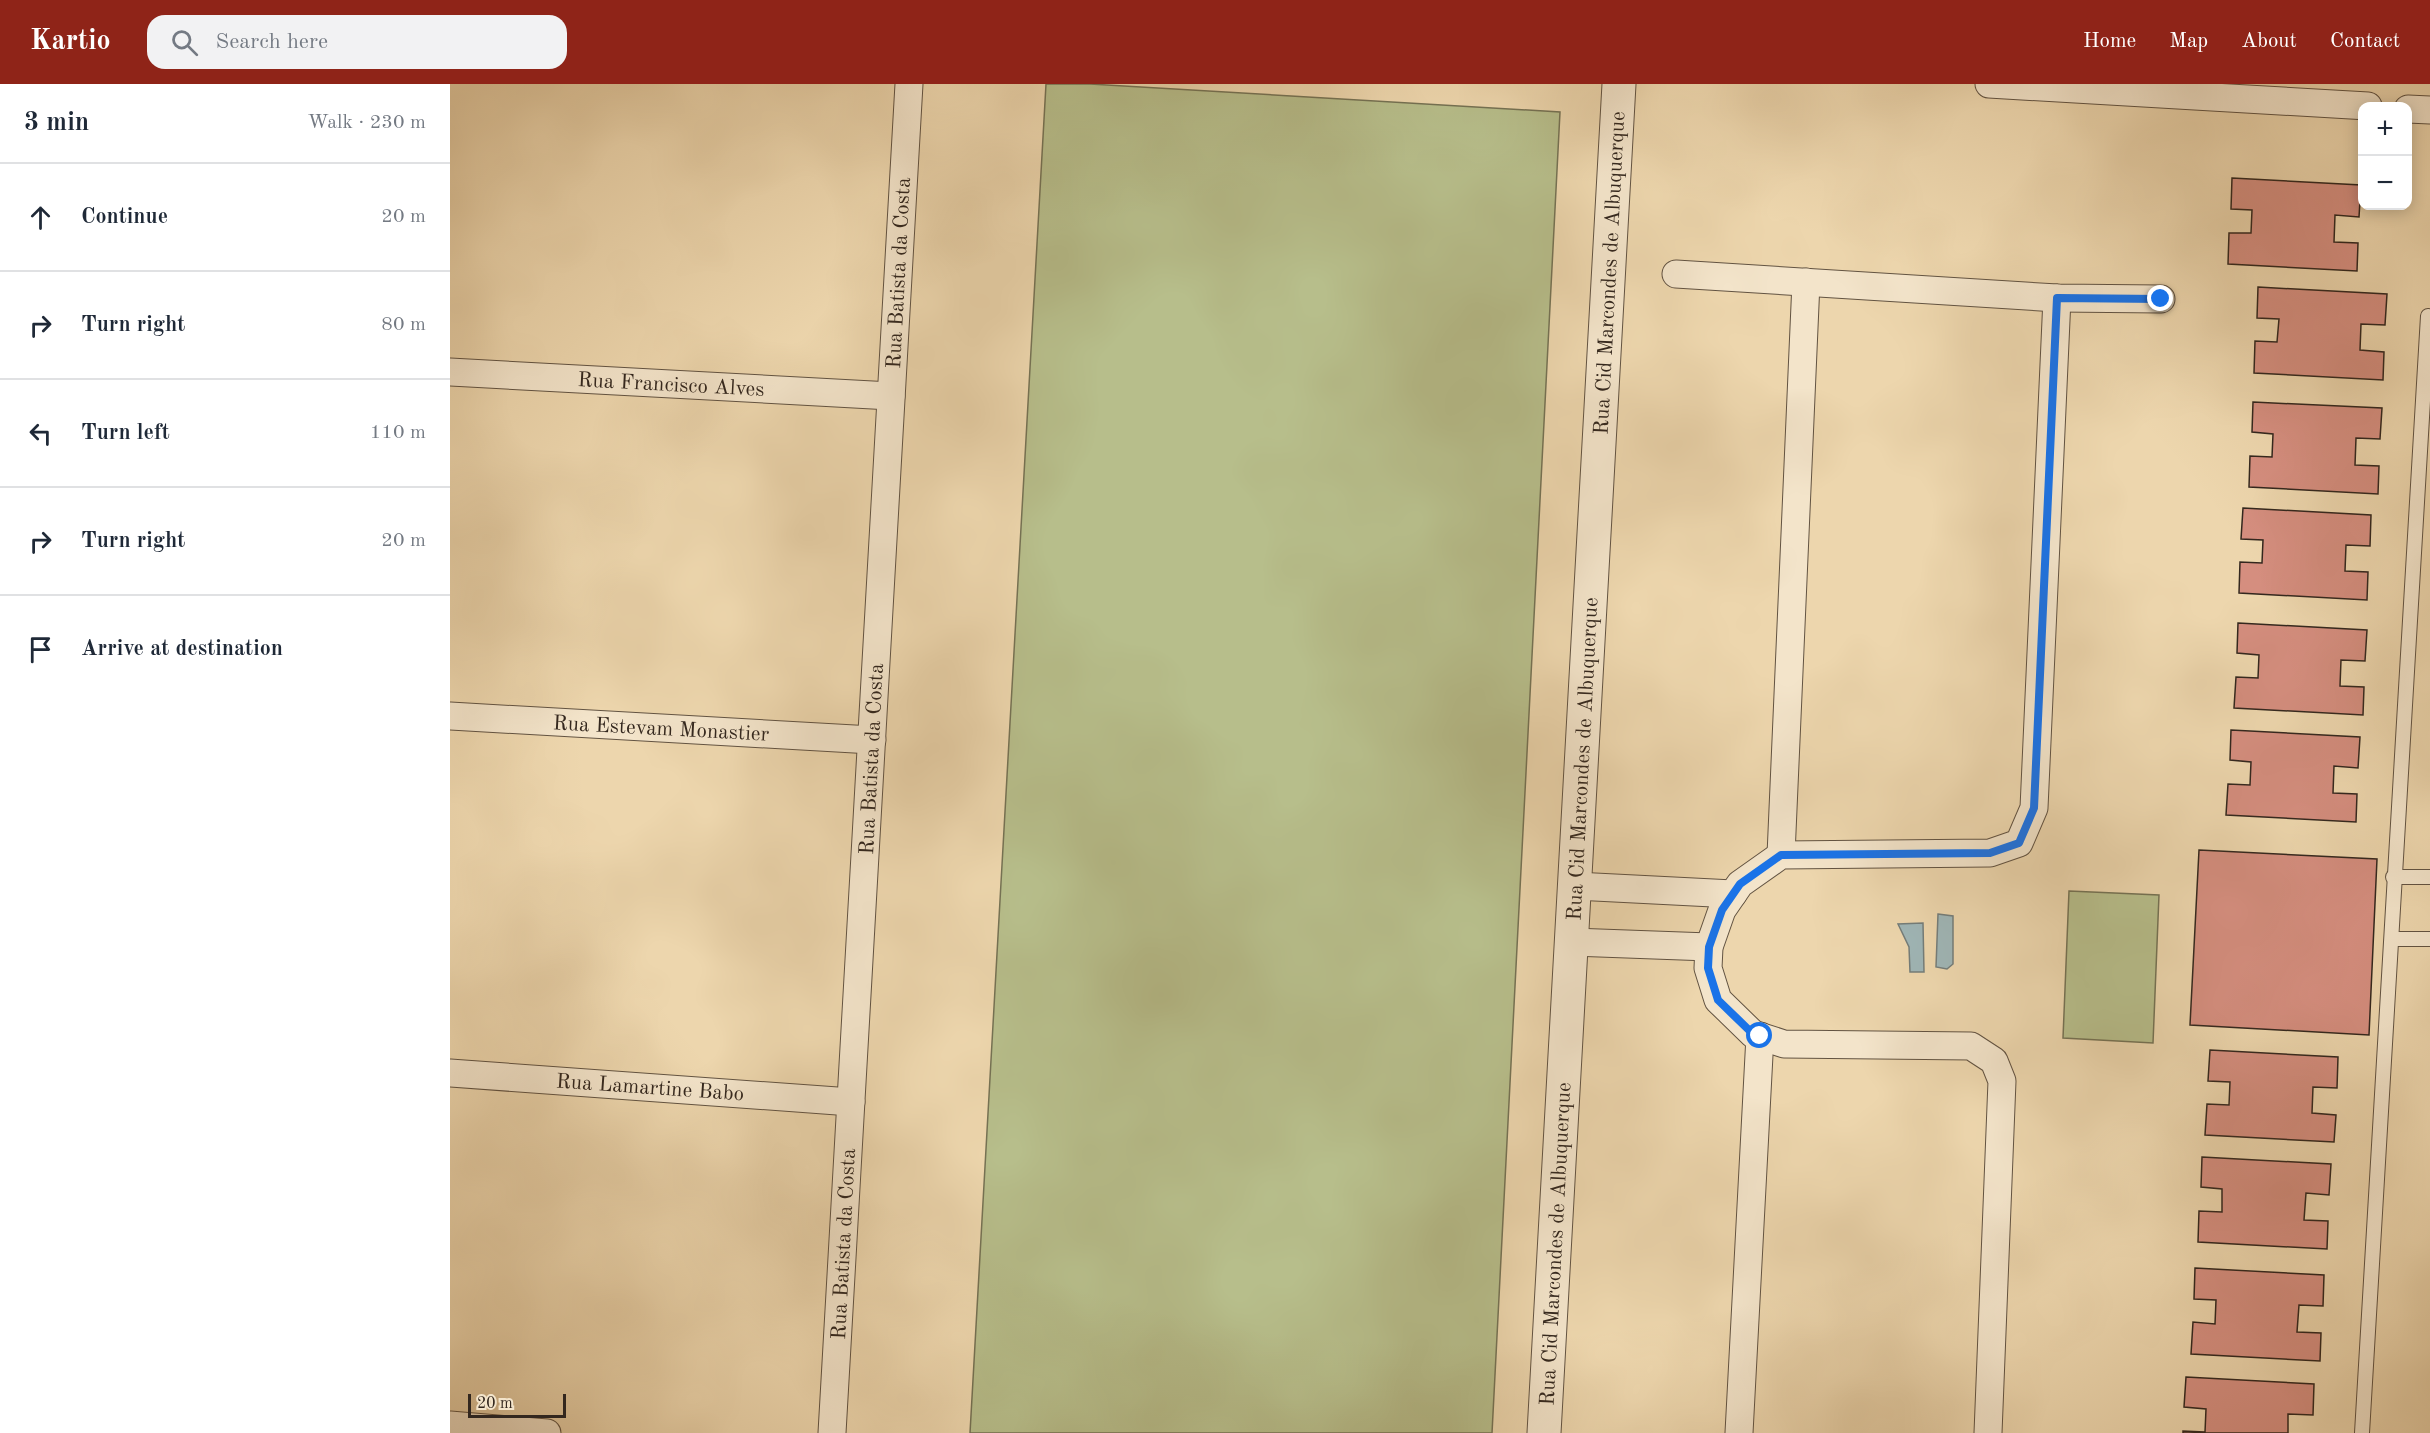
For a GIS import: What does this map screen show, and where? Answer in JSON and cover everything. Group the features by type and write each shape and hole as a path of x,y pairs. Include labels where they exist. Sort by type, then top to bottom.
{"street":[{"name":"Rua Batista da Costa","path":"832,1433 909,84"},
{"name":"Rua Cid Marcondes de Albuquerque","path":"1544,1433 1619,84"},
{"path":"1989,84 2358,105"},
{"path":"2412,109 2430,110"},
{"path":"1676,274 2057,298 2161,299"},
{"path":"1781,855 1806,282"},
{"path":"1988,1433 2002,1081 1994,1061 1971,1046 1784,1044 1753,1034 1718,1000 1708,968 1709,947 1722,910 1732,894 1740,884 1781,855 1990,853 2019,843 2034,808 2057,298"},
{"name":"Rua Francisco Alves","path":"450,372 891,396"},
{"name":"Rua Estevam Monastier","path":"450,716 872,740"},
{"path":"1575,886 1732,894"},
{"path":"1572,942 1709,947"},
{"path":"1739,1433 1760,1036"},
{"name":"Rua Lamartine Babo","path":"450,1073 851,1102"},
{"path":"450,1425 547,1433"}],"lane":[{"path":"2362,1433 2392,939 2393,877 2428,316"},
{"path":"2393,877 2430,877"},
{"path":"2392,939 2430,939"}],"green space":[{"path":"1046,84 1090,84 1560,112 1492,1433 970,1433"},
{"path":"2069,891 2159,895 2153,1043 2063,1038"}],"water":[{"path":"1938,914 1953,916 1953,964 1947,969 1936,967"},
{"path":"1923,923 1924,972 1910,972 1909,947 1898,924"}],"building":[{"path":"2232,178 2358,185 2359,217 2335,215 2334,242 2358,243 2357,271 2228,264 2229,233 2251,233 2252,210 2231,209"},
{"path":"2258,287 2387,294 2385,325 2361,324 2360,350 2384,352 2383,380 2254,373 2255,341 2277,342 2279,319 2257,318"},
{"path":"2253,402 2382,408 2380,439 2356,438 2355,465 2379,466 2378,494 2249,487 2250,456 2272,457 2273,434 2252,432"},
{"path":"2243,508 2371,515 2370,546 2346,545 2345,571 2368,572 2367,600 2239,593 2240,562 2262,563 2263,540 2241,539"},
{"path":"2238,623 2367,630 2365,661 2341,660 2340,686 2364,687 2363,715 2234,708 2236,677 2258,678 2259,655 2237,653"},
{"path":"2231,730 2360,737 2358,768 2334,766 2333,793 2357,794 2356,822 2226,815 2228,784 2250,785 2251,762 2230,760"},
{"path":"2199,850 2377,859 2369,1035 2190,1025"},
{"path":"2210,1050 2338,1057 2337,1088 2313,1087 2312,1113 2336,1115 2334,1142 2205,1135 2207,1104 2229,1105 2230,1082 2208,1081"},
{"path":"2202,1157 2331,1164 2329,1195 2306,1193 2304,1220 2328,1221 2327,1249 2198,1242 2199,1211 2222,1212 2222,1189 2201,1187"},
{"path":"2195,1268 2324,1275 2323,1306 2299,1305 2297,1332 2321,1333 2320,1361 2191,1354 2193,1322 2215,1324 2216,1300 2194,1299"},
{"path":"2186,1377 2314,1384 2313,1415 2288,1414 2288,1433 2183,1433 2183,1431 2205,1432 2206,1409 2184,1407"}],"route":[{"path":"1760,1036 1753,1034 1718,1000 1708,968 1709,947 1722,910 1740,884 1781,855 1990,853 2019,843 2034,808 2057,298 2161,299"}]}
